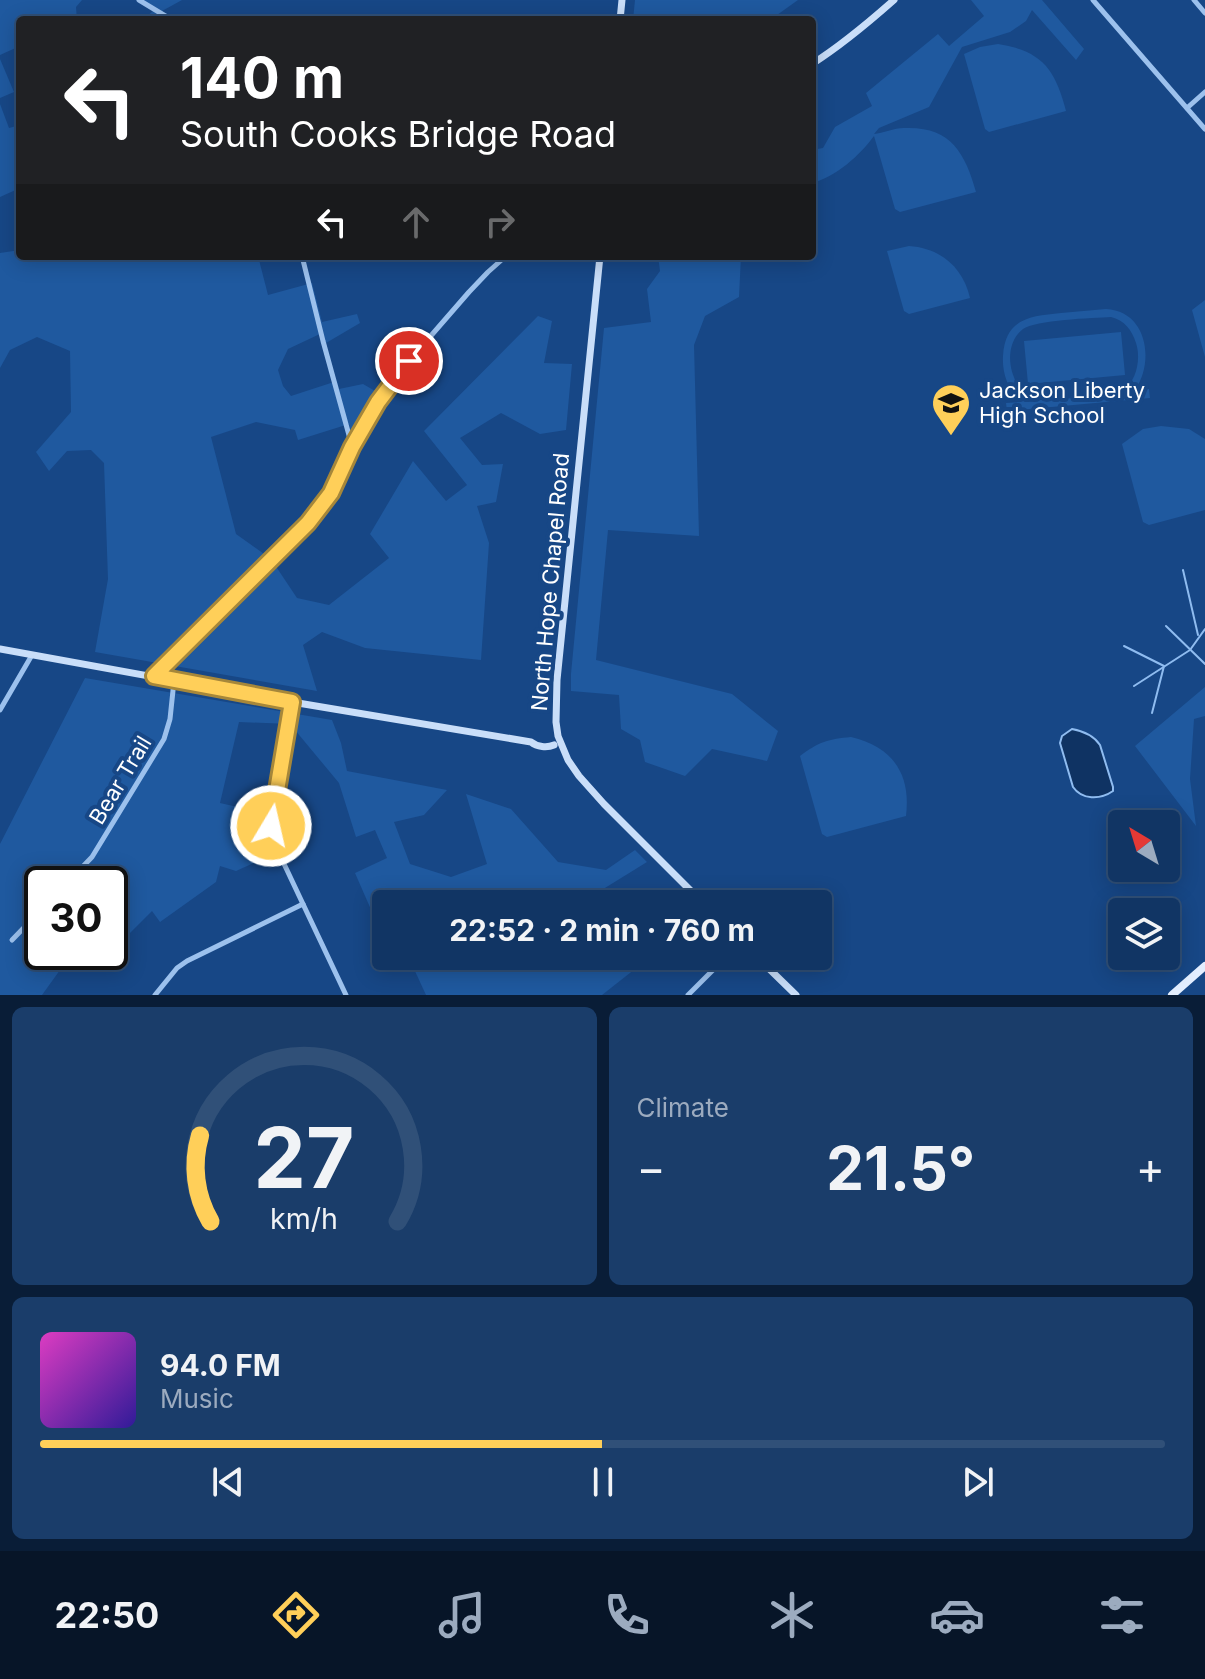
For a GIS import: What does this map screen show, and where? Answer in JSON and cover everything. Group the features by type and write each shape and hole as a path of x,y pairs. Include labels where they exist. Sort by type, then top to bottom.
{"main road":[{"path":"816,61 867,25 894,0"},
{"name":"North Hope Chapel Road","path":"600,260 555,706 558,746 591,791 690,890"},
{"path":"0,649 292,702 531,742 550,742 558,746"},
{"path":"1172,995 1205,966"},
{"path":"770,970 796,995"}],"street":[{"path":"139,0 165,16"},
{"path":"1093,0 1205,129"},
{"path":"1194,0 1205,13"},
{"path":"1187,108 1205,92"},
{"path":"303,260 352,447"},
{"path":"154,676 308,523 331,493 352,447 378,402 469,292 502,260"},
{"path":"0,710 32,655"},
{"name":"Bear Trail","path":"83,866 92,857 164,739 170,719 174,680"},
{"path":"292,702 271,826 277,849 346,995"},
{"path":"155,995 177,968 187,961 303,904"},
{"path":"12,940 24,928"},
{"path":"688,995 713,970"}],"shaded area":[{"path":"0,0 82,0 76,7 77,16 16,16 16,48 0,55"},
{"path":"140,0 182,0 162,11 170,16 147,16 154,10"},
{"path":"635,0 798,0 776,16 633,16"},
{"path":"971,0 1042,0 1084,49 1076,60 1032,10 1026,21 1010,32 962,47 929,107 879,128 874,134 900,128 920,129 944,137 961,154 976,192 900,212 895,209 874,136 847,164 816,182 816,149 823,148 835,127 872,106 866,93 938,34 949,46 984,16"},
{"path":"998,44 1026,52 1044,64 1057,84 1066,111 989,132 985,129 964,54"},
{"path":"0,59 14,92 0,98"},
{"path":"0,104 9,128 16,126 16,190 0,197"},
{"path":"909,246 931,251 948,261 962,277 970,298 909,314 904,311 887,251"},
{"path":"16,251 16,260 259,260 268,295 312,283 322,322 357,314 360,323 326,343 322,333 288,349 278,370 283,386 291,396 337,381 339,389 363,384 382,395 354,445 349,424 298,440 295,430 256,422 211,437 236,534 271,559 297,598 329,605 389,558 370,534 413,461 446,501 467,485 424,431 538,316 552,321 544,363 572,364 566,430 540,434 501,413 460,438 482,465 503,464 496,502 477,506 489,543 481,660 365,648 322,632 303,645 317,691 95,652 108,579 104,463 91,450 67,451 49,471 36,452 71,412 70,351 37,337 10,350 0,368 0,253"},
{"path":"659,260 741,260 739,297 705,316 694,345 699,536 608,530 596,660 732,694 778,731 767,761 712,749 685,776 645,762 640,740 621,729 619,695 571,691 604,328 651,322 647,289 660,271"},
{"path":"1205,300 1205,357 1192,310"},
{"path":"1106,309 1131,318 1138,328 1143,339 1145,365 1135,390 1149,389 1150,398 1007,411 1006,403 1021,402 1009,387 1003,362 1005,343 1014,326 1040,316","holes":["1116,318 1130,330 1137,349 1135,375 1123,390 1096,396 1040,400 1021,389 1011,369 1010,357 1016,337 1023,329 1051,322"]},
{"path":"1121,332 1125,375 1028,384 1024,341"},
{"path":"1161,426 1189,429 1205,439 1205,510 1149,525 1143,522 1122,444 1143,429"},
{"path":"85,678 332,720 347,771 447,790 424,815 394,822 410,864 451,877 487,864 466,794 511,809 558,862 606,870 635,850 647,862 602,890 372,890 372,912 355,873 387,858 375,830 356,837 339,783 290,724 239,722 220,803 273,815 281,851 236,871 220,866 216,882 160,922 152,911 128,935 128,866 24,866 24,970 60,970 42,995 0,995 0,844"},
{"path":"1205,687 1205,716 1194,719 1190,779 1196,826 1135,746"},
{"path":"1072,729 1088,734 1100,745 1113,791 1092,797 1081,794 1073,787 1060,743 1062,736"},
{"path":"851,737 878,748 896,764 905,787 906,816 827,837 822,834 800,756 824,742"},
{"path":"414,970 634,970 602,995 426,995"}],"waterway":[{"path":"1183,570 1198,635"},
{"path":"1166,626 1205,664"},
{"path":"1134,686 1190,650 1205,629"},
{"path":"1124,646 1164,666 1152,713"}],"place":[{"name":"Jackson Liberty High School","path":"951,437"}],"route":[{"path":"271,826 292,702 154,676 322,506 378,402 409,361"}]}
